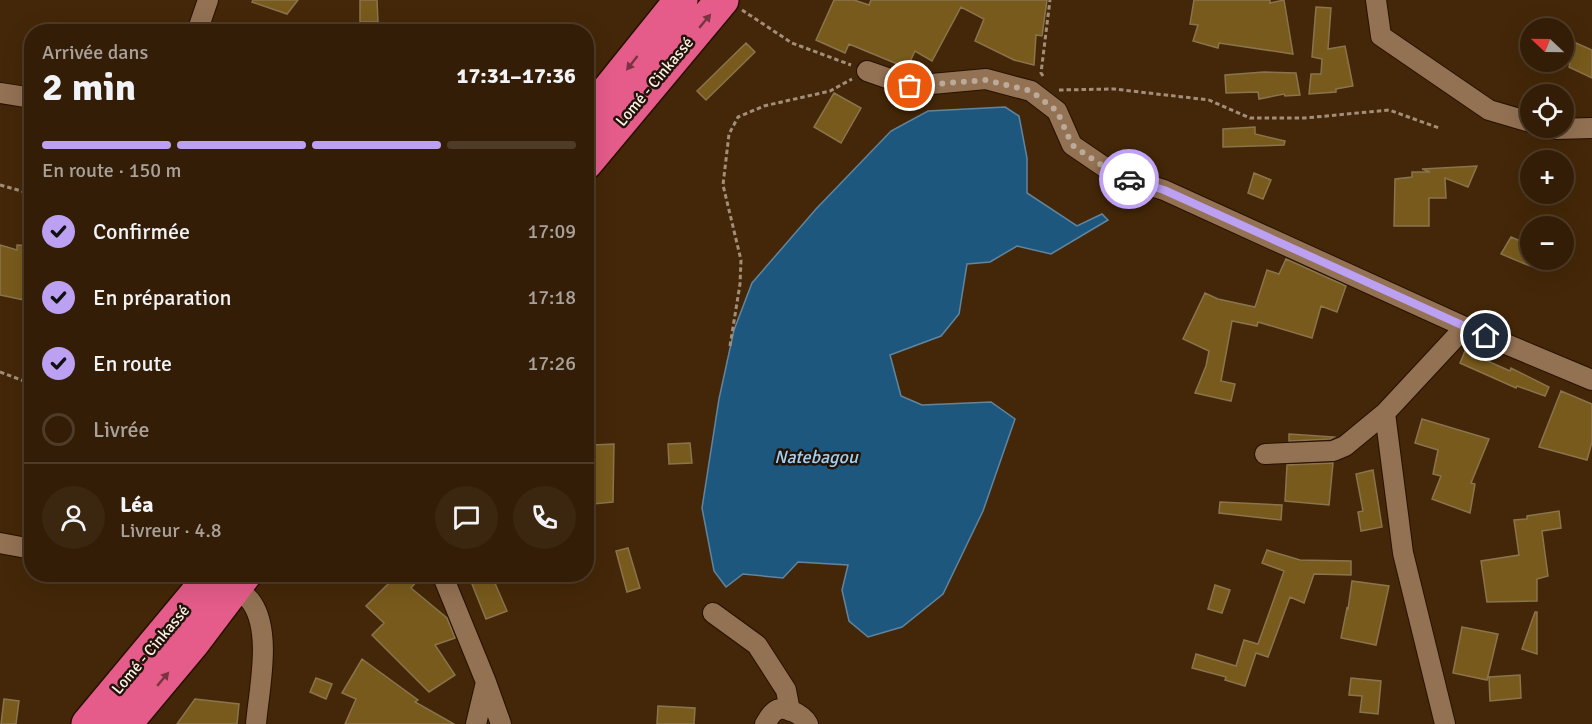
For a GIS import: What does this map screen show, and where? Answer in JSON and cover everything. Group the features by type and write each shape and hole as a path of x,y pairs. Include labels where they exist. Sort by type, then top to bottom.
{"highway":[{"name":"Lomé - Cinkassé","path":"594,108 681,0"},
{"name":"Lomé - Cinkassé","path":"594,153 729,3"},
{"name":"Lomé - Cinkassé","path":"88,724 222,582"},
{"name":"Lomé - Cinkassé","path":"125,724 192,644 224,582"}],"street":[{"path":"200,24 208,0"},
{"path":"1376,0 1381,36 1489,110 1520,119"},
{"path":"867,71 910,86 986,80 1031,91 1057,111 1072,145 1116,175 1164,190 1466,327 1592,380"},
{"path":"0,93 24,97"},
{"path":"1574,128 1592,128"},
{"path":"1265,454 1339,450 1385,413 1466,327"},
{"path":"1385,413 1403,553 1444,724"},
{"path":"0,543 24,548"},
{"path":"232,582 251,602 258,615 264,636 256,724"},
{"path":"445,582 501,724"},
{"path":"713,613 757,645 786,690 790,711"},
{"path":"476,724 486,682"},
{"path":"765,724 776,710 790,711 802,717 808,724"}],"path":[{"path":"1050,0 1041,73 1052,91 1057,111"},
{"path":"729,3 792,44 867,71"},
{"path":"730,346 740,284 741,260 723,185 729,134 738,117 764,106 830,91 867,71"},
{"path":"1052,91 1114,89 1209,100 1250,118 1305,118 1389,110 1439,128"},
{"path":"0,185 24,192"},
{"path":"0,372 24,381"}],"water":[{"name":"Natebagou","path":"1005,107 1019,116 1027,158 1027,193 1077,226 1102,214 1108,220 1051,254 1017,246 990,262 967,264 959,314 941,336 890,355 901,396 922,405 991,402 1015,419 983,511 943,594 902,627 868,637 849,621 842,590 848,565 798,562 783,578 743,574 726,587 714,571 702,508 719,399 734,330 752,283 816,209 891,131 928,111"}],"building":[{"path":"253,0 298,0 287,14 252,2"},
{"path":"360,0 377,0 378,22 360,22"},
{"path":"834,0 854,0 869,5 871,0 1047,0 1042,36 1036,35 1034,65 1014,60 975,41 984,19 961,7 932,61 915,51 907,68 849,44 845,53 816,40"},
{"path":"1194,0 1270,0 1270,3 1284,0 1293,54 1219,43 1218,48 1193,41 1198,25 1190,24"},
{"path":"1316,7 1331,8 1328,49 1345,46 1353,86 1336,89 1336,92 1309,94 1311,74 1321,74 1322,59 1312,57"},
{"path":"1574,42 1592,50 1592,78 1574,69"},
{"path":"746,43 755,52 706,100 697,91"},
{"path":"1264,72 1296,73 1300,95 1285,96 1284,94 1259,99 1258,92 1226,93 1225,75"},
{"path":"834,93 861,108 841,143 814,127"},
{"path":"1255,127 1255,134 1285,141 1284,145 1223,147 1223,129"},
{"path":"1477,166 1468,187 1445,178 1446,198 1429,198 1429,226 1394,226 1395,179 1412,177 1412,172 1430,172 1422,169"},
{"path":"1254,173 1271,180 1263,199 1248,193"},
{"path":"1511,237 1520,241 1520,262 1501,254"},
{"path":"0,245 17,250 17,245 24,245 24,300 0,295"},
{"path":"1286,259 1346,286 1337,312 1321,306 1312,338 1258,322 1257,326 1232,321 1221,381 1235,384 1231,401 1195,393 1206,366 1209,351 1183,339 1205,293 1218,299 1255,307 1267,270 1279,274"},
{"path":"1465,351 1510,371 1511,368 1549,387 1545,396 1517,386 1516,388 1460,363"},
{"path":"1561,391 1592,404 1592,442 1587,460 1539,447"},
{"path":"1422,419 1489,439 1471,483 1475,484 1470,513 1432,499 1441,476 1433,474 1438,450 1415,443"},
{"path":"1289,434 1334,437 1289,441"},
{"path":"690,443 692,463 669,464 668,444"},
{"path":"614,444 613,502 594,504 594,445"},
{"path":"1333,463 1329,505 1285,501 1287,465"},
{"path":"1373,470 1382,527 1361,531 1358,512 1363,511 1356,474"},
{"path":"1220,502 1282,505 1281,520 1219,513"},
{"path":"1559,511 1561,528 1542,531 1548,576 1537,579 1537,601 1487,602 1481,561 1519,555 1514,520"},
{"path":"628,548 640,588 627,592 616,551"},
{"path":"1267,550 1300,560 1351,561 1351,575 1314,574 1304,603 1290,597 1268,657 1256,653 1245,686 1225,680 1226,677 1192,668 1196,654 1236,666 1244,640 1258,644 1284,571 1262,563"},
{"path":"1352,581 1389,586 1376,645 1341,638"},
{"path":"386,582 416,582 411,588 447,618 455,638 435,645 455,675 429,692 372,635 384,623 366,606 388,584"},
{"path":"471,582 494,582 507,611 486,619"},
{"path":"1215,585 1230,590 1222,613 1208,609"},
{"path":"1535,612 1537,612 1537,654 1522,649"},
{"path":"1462,627 1498,634 1487,680 1453,673"},
{"path":"362,659 418,700 415,702 454,724 345,724 356,699 342,693"},
{"path":"1520,675 1521,698 1490,701 1489,677"},
{"path":"316,678 332,684 326,699 310,692"},
{"path":"1351,678 1381,681 1378,714 1360,712 1362,696 1349,695"},
{"path":"4,699 19,701 16,724 1,724"},
{"path":"195,699 239,704 237,724 177,724"},
{"path":"658,706 695,708 694,724 657,724"}],"way so far":[{"path":"910,86 986,80 1031,91 1057,111 1072,145 1116,175 1129,179"}],"route":[{"path":"1129,179 1164,190 1486,336"}]}
